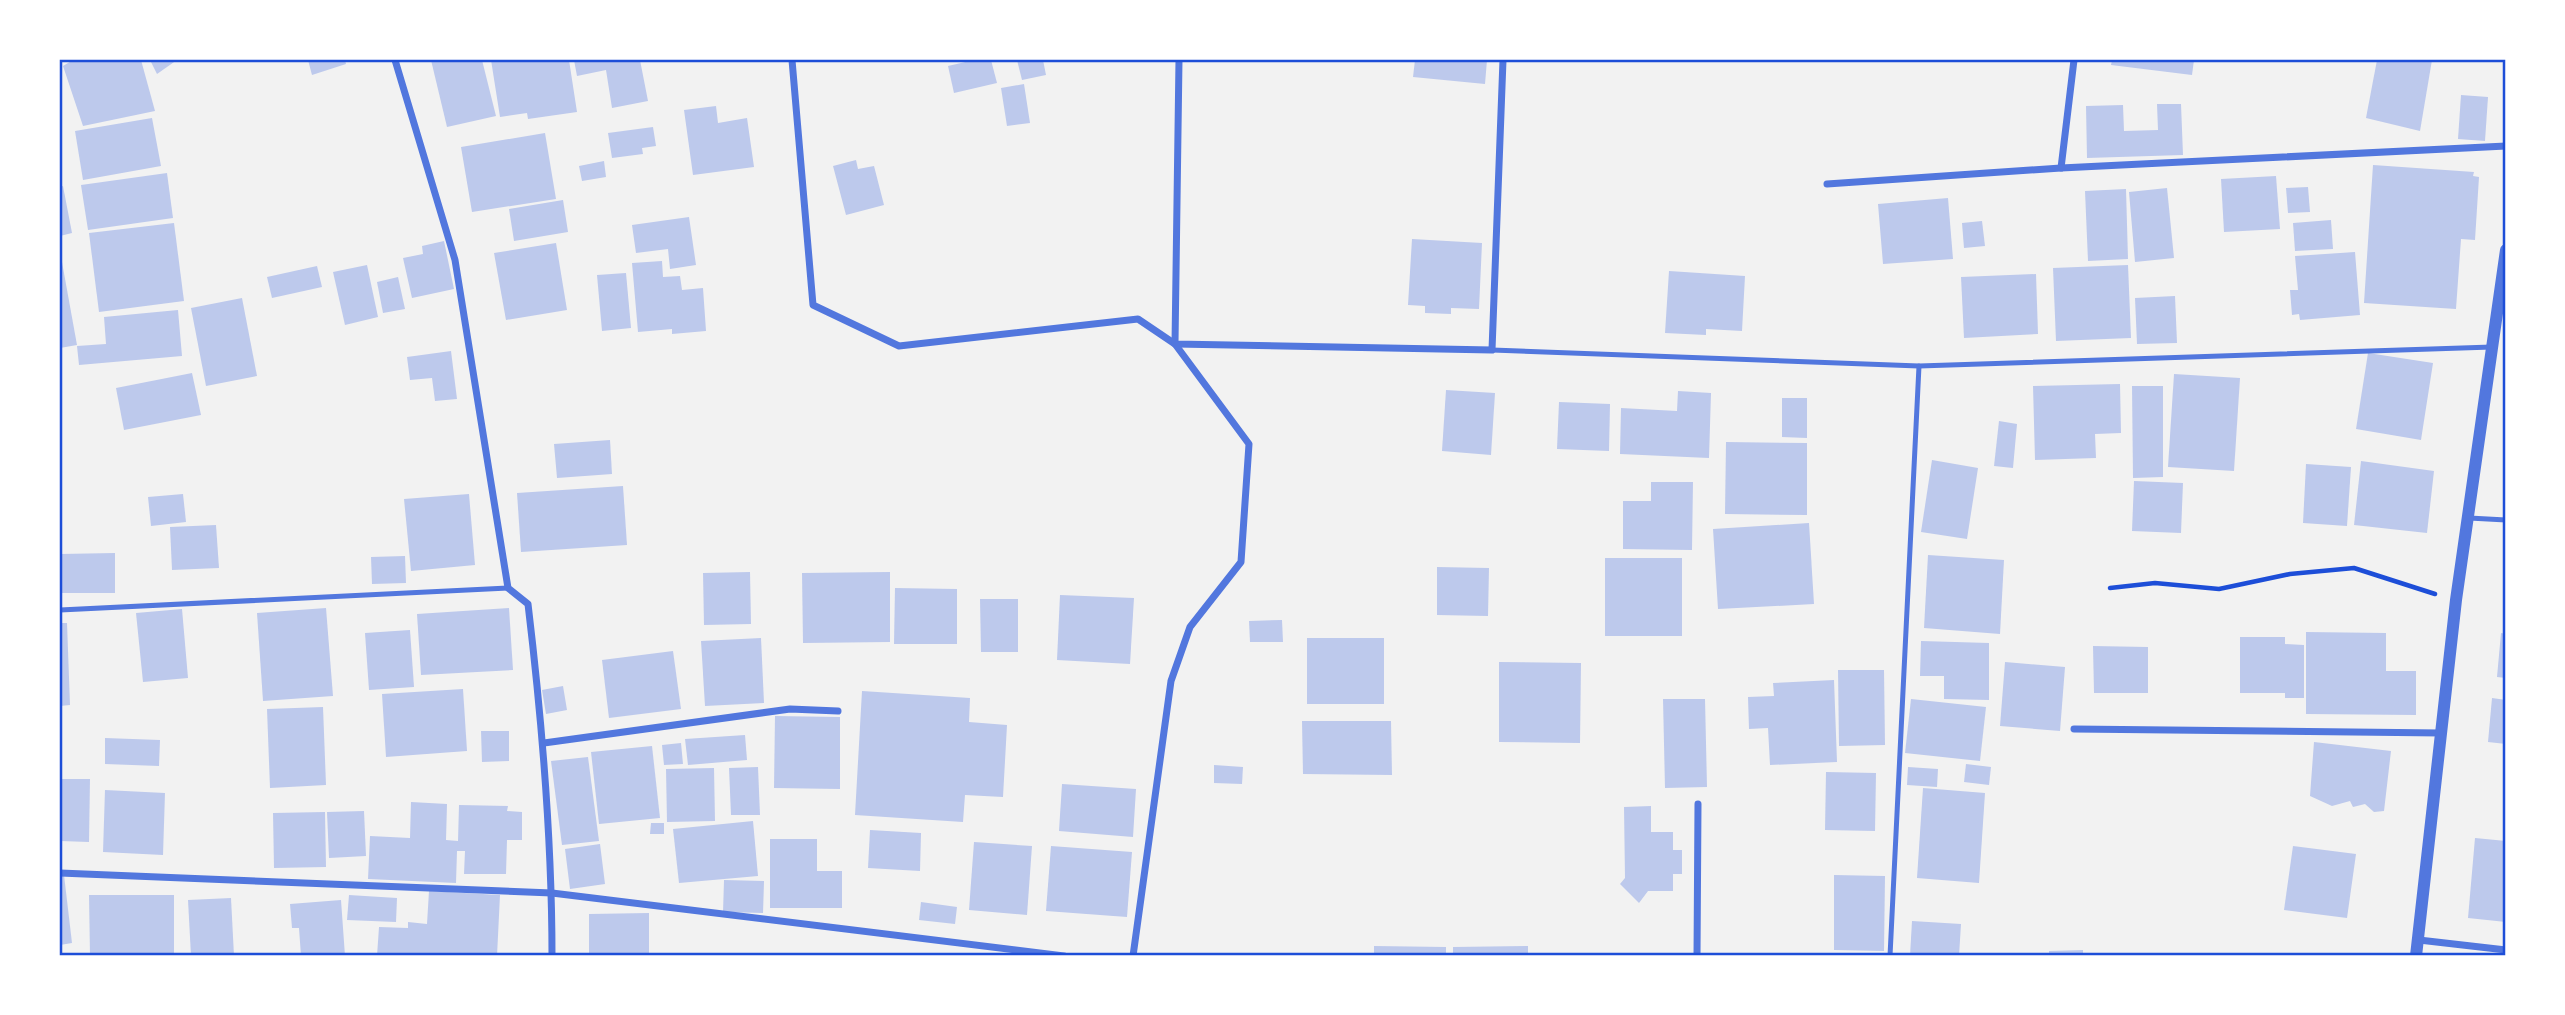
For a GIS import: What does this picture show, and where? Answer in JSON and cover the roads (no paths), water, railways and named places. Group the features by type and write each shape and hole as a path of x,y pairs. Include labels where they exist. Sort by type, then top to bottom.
{"street":[{"path":"395,60 454,260 508,589 528,604 544,743 552,893 552,956"},
{"path":"792,60 813,305 899,346 1138,319 1175,344 1249,444 1241,562 1190,627 1171,681 1133,956"},
{"path":"1175,344 1178,60"},
{"path":"1175,344 1492,350 1503,60"},
{"path":"2061,168 2074,60"},
{"path":"1828,184 2061,168 2505,146"},
{"path":"2416,956 2456,600 2505,250"},
{"path":"544,743 790,709 838,711"},
{"path":"2074,729 2441,733"},
{"path":"1697,956 1698,804"},
{"path":"60,873 552,893 1064,956"},
{"path":"2419,940 2505,950"}],"lane":[{"path":"1492,350 1919,366 2492,346"},
{"path":"1890,956 1919,366"},
{"path":"2469,517 2505,520"},
{"path":"60,610 508,589"}]}
